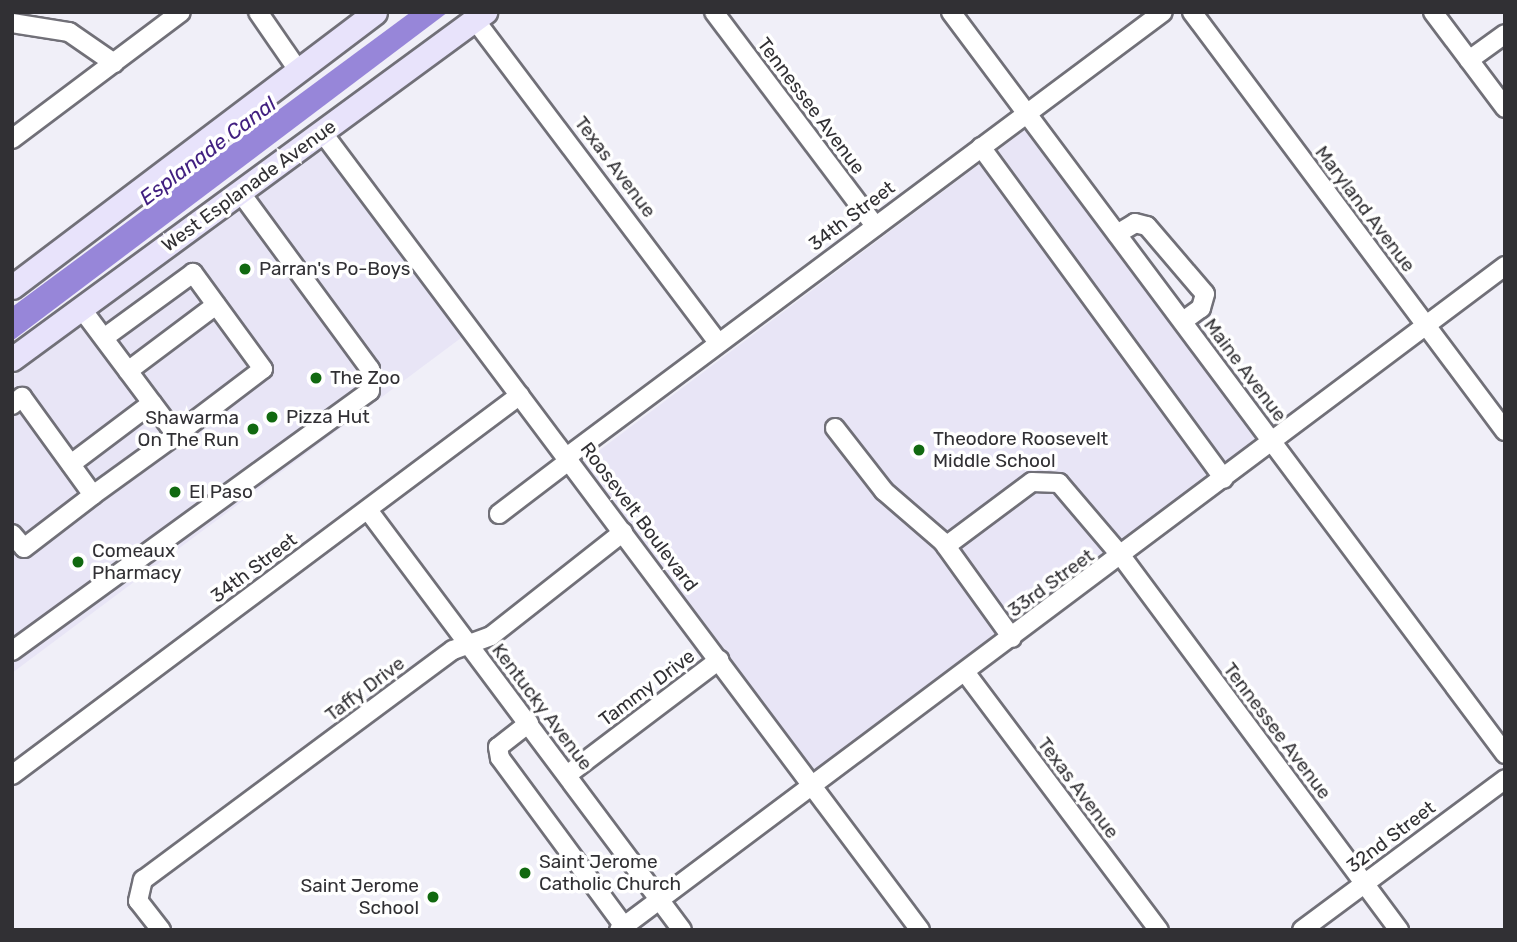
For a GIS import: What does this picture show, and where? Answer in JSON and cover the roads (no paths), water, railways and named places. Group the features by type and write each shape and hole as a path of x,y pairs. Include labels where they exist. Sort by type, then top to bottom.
{"main road":[{"path":"12,287 375,12"},
{"name":"West Esplanade Avenue","path":"12,359 480,16"}],"street":[{"path":"12,139 181,12"},
{"path":"258,12 298,70"},
{"name":"Tennessee Avenue","path":"714,12 875,226"},
{"name":"Maine Avenue","path":"951,12 1505,754"},
{"name":"34th Street","path":"499,514 718,342 1163,12"},
{"name":"Maryland Avenue","path":"1192,12 1505,431"},
{"path":"1433,12 1505,108"},
{"name":"Texas Avenue","path":"480,16 718,342"},
{"path":"12,23 69,32 114,63"},
{"path":"1469,60 1505,34"},
{"name":"Roosevelt Boulevard","path":"322,132 569,458 919,930"},
{"path":"981,147 1224,479"},
{"path":"12,651 370,391 370,369 240,192"},
{"path":"1117,234 1135,223 1152,230 1205,301 1183,321"},
{"name":"33rd Street","path":"621,928 1122,557 1505,267"},
{"path":"12,534 24,548 263,369 193,273 104,338"},
{"path":"128,371 216,305"},
{"path":"81,308 176,435"},
{"name":"34th Street","path":"12,775 520,395"},
{"path":"12,405 22,397 93,495"},
{"path":"71,464 152,404"},
{"path":"835,428 884,491 946,547 1012,638"},
{"name":"Tennessee Avenue","path":"946,547 1043,478 1059,484 1122,557 1399,930"},
{"name":"Kentucky Avenue","path":"368,510 682,930"},
{"name":"Taffy Drive","path":"161,930 136,890 468,642 491,636 623,531"},
{"name":"Tammy Drive","path":"567,775 719,660"},
{"name":"Texas Avenue","path":"965,672 1158,930"},
{"path":"529,723 498,747 500,758 621,928"},
{"name":"32nd Street","path":"1302,930 1505,779"}],"place":[{"name":"Parran's Po-Boys","path":"245,269"},
{"name":"The Zoo","path":"316,378"},
{"name":"Pizza Hut","path":"272,417"},
{"name":"Shawarma On The Run","path":"253,429"},
{"name":"Theodore Roosevelt Middle School","path":"919,450"},
{"name":"El Paso","path":"175,492"},
{"name":"Comeaux Pharmacy","path":"78,562"},
{"name":"Saint Jerome Catholic Church","path":"525,873"},
{"name":"Saint Jerome School","path":"433,897"}],"water label":[{"name":"Esplanade Canal","path":"208,151"}]}
